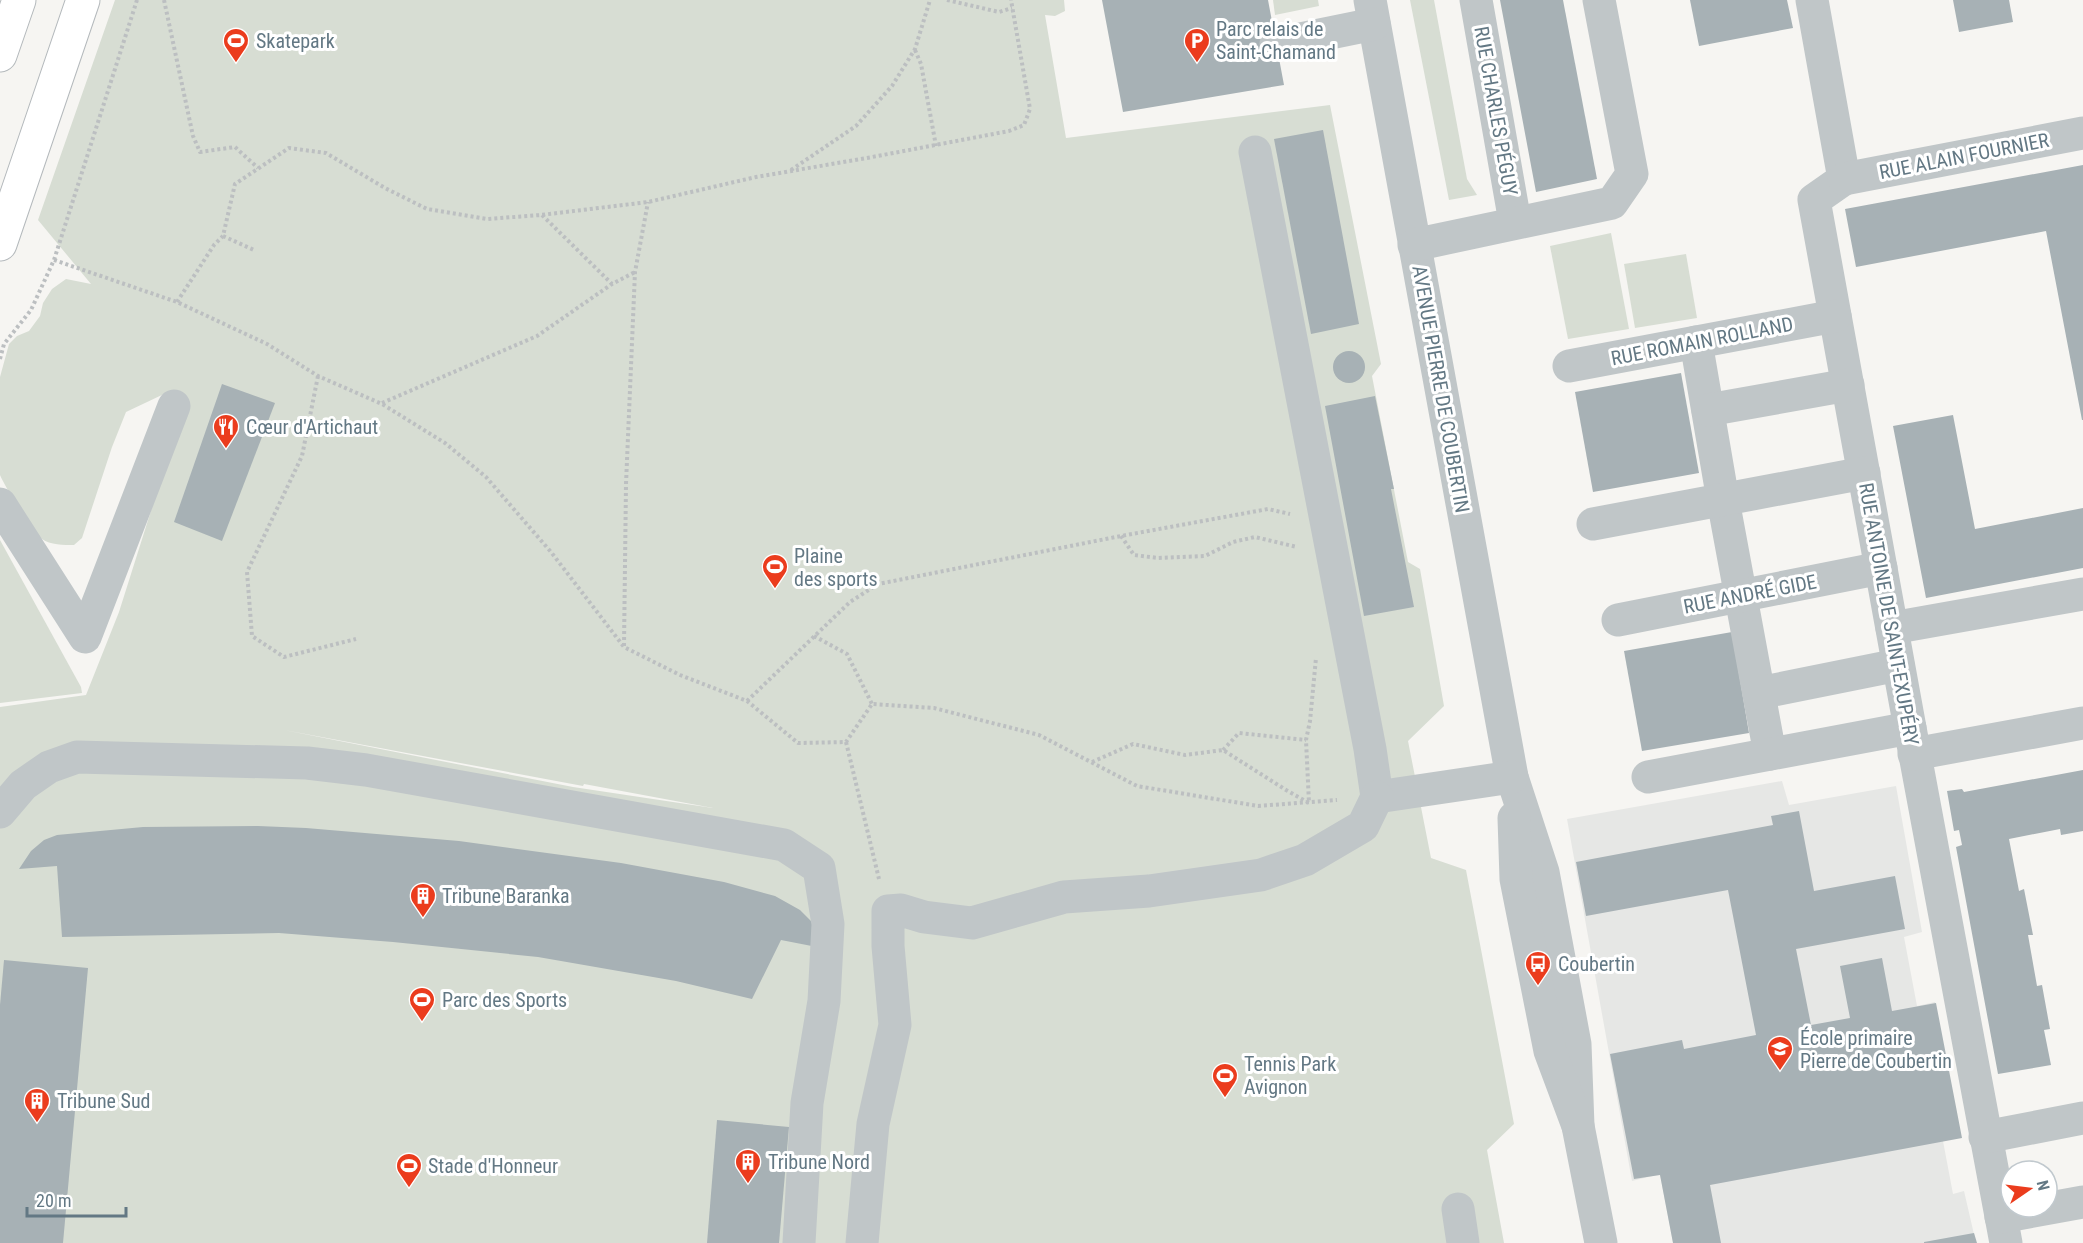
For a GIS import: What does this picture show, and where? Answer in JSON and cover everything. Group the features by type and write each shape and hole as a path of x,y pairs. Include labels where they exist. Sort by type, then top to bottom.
{"main road":[{"path":"0,55 19,0"},
{"path":"0,244 83,0"}],"street":[{"name":"RUE CHARLES PÉGUY","path":"1476,0 1515,222"},
{"path":"1414,245 1612,203 1632,174 1599,0"},
{"path":"1812,0 1844,179"},
{"path":"1276,44 1372,12"},
{"name":"AVENUE PIERRE DE COUBERTIN","path":"1372,12 1512,777 1516,879 1550,1051 1578,1126 1601,1243"},
{"name":"RUE ALAIN FOURNIER","path":"1844,179 2083,133"},
{"path":"862,1243 873,1124 895,1025 888,946 888,911 901,910 924,917 972,923 1064,897 1149,891 1261,875 1305,860 1363,826 1377,797 1370,749 1255,152"},
{"name":"RUE ANTOINE DE SAINT-EXUPÉRY","path":"1844,179 1815,200 2003,1230"},
{"name":"RUE ROMAIN ROLLAND","path":"1569,366 1835,316"},
{"path":"1696,342 1770,754"},
{"path":"1708,410 1848,385"},
{"path":"0,504 85,637 174,406"},
{"path":"1593,524 1864,473"},
{"name":"RUE ANDRÉ GIDE","path":"1618,620 1881,568"},
{"path":"1892,628 2083,594"},
{"path":"1759,693 1899,665"},
{"path":"1648,777 1770,754 2083,723"},
{"path":"0,812 23,785 49,767 76,757 307,763 366,770 783,846 819,868 828,924 824,1001 807,1103 799,1243"},
{"path":"1377,797 1512,777"},
{"path":"1985,1137 2083,1118"},
{"path":"2003,1230 2083,1202"},
{"path":"1458,1209 1463,1243"}],"path":[{"path":"0,359 4,344 31,310 54,260 136,0"},
{"path":"164,0 193,136 200,152 235,147 258,168"},
{"path":"788,171 856,126 892,86 915,50 930,0"},
{"path":"947,0 999,12 1012,8"},
{"path":"177,302 214,245 223,236 235,184 289,148 326,153 385,188 427,209 487,219 648,202 788,171 1010,131 1024,125 1030,109 1011,0"},
{"path":"915,50 921,64 936,146"},
{"path":"624,647 626,484 635,272 648,202"},
{"path":"541,215 612,284"},
{"path":"223,236 254,250"},
{"path":"54,260 177,302 267,344 318,376 382,404 445,443 486,477 551,552 624,647 680,675 747,701 798,743 846,742"},
{"path":"382,404 537,336 612,284 635,272"},
{"path":"318,376 302,456 247,572 252,636 284,657 356,639"},
{"path":"747,701 850,602 878,584 1268,509 1292,514"},
{"path":"1121,536 1134,555 1158,558 1205,556 1233,542 1255,537 1301,547"},
{"path":"814,636 847,654 872,704"},
{"path":"1309,803 1306,740 1317,650"},
{"path":"872,704 934,708 1038,735 1137,786 1258,806 1377,797"},
{"path":"872,704 846,742 888,911"},
{"path":"1092,762 1133,744 1185,755 1223,750 1239,733 1306,740"},
{"path":"1223,750 1309,803"}],"shaded area":[{"name":"Plaine des sports","path":"115,0 1064,0 1065,11 1055,16 1045,15 1066,138 1330,105 1381,364 1372,376 1408,562 1420,569 1444,706 1408,741 1431,858 1466,870 1514,1124 1487,1150 1504,1243 0,1243 0,707 86,695 119,612 186,400 164,394 126,412 82,538 74,545 62,545 45,541 38,535 19,509 0,475 0,377 9,344 17,336 29,331 40,316 43,303 52,289 66,279 91,284 38,220","holes":["284,730 583,786 584,784 713,808 573,787"]},
{"path":"1273,0 1318,0 1319,6 1275,15"},
{"path":"1410,0 1434,0 1467,179 1477,195 1449,200"},
{"path":"1611,233 1629,329 1568,339 1550,246"},
{"path":"1686,254 1697,318 1635,328 1624,264"},
{"path":"0,540 81,687 82,693 0,703"},
{"name":"École primaire Pierre de Coubertin","path":"1782,781 1789,805 1896,786 1922,932 1904,937 1917,1006 1935,1002 1961,1137 1943,1141 1953,1194 1964,1191 1976,1243 1673,1243 1660,1174 1632,1181 1567,819"}],"building":[{"name":"Parc relais de Saint-Chamand","path":"1102,0 1268,0 1284,85 1123,112"},
{"path":"1500,0 1563,0 1597,179 1536,192"},
{"path":"1690,0 1787,0 1793,28 1699,46"},
{"path":"1953,0 2009,0 2013,22 1959,32"},
{"path":"1323,130 1359,324 1311,334 1274,139"},
{"path":"2083,165 2082,420 2046,231 1856,267 1845,209"},
{"path":"1349,351 1360,356 1365,367 1360,378 1349,383 1338,378 1333,367 1338,356"},
{"path":"1681,373 1699,473 1593,492 1575,392"},
{"path":"222,384 275,403 222,541 174,522"},
{"path":"1375,396 1414,607 1364,616 1325,406"},
{"path":"1953,415 1975,529 2083,508 2083,568 1926,598 1893,426"},
{"path":"1732,632 1749,733 1642,751 1624,651"},
{"path":"2083,770 2083,831 2061,835 2060,829 2009,839 2019,891 2024,889 2033,935 2028,935 2037,986 2042,985 2050,1029 2044,1030 2051,1065 1998,1074 1956,847 1962,845 1959,830 1954,831 1947,791 1962,789 1964,792"},
{"path":"1799,811 1814,891 1895,876 1905,929 1796,949 1811,1025 1850,1018 1840,966 1882,958 1892,1011 1936,1003 1962,1138 1710,1185 1721,1243 1673,1243 1660,1175 1634,1179 1610,1054 1682,1040 1684,1049 1756,1035 1728,890 1586,916 1576,862 1773,825 1771,816"},
{"name":"Tribune Baranka","path":"258,826 459,841 621,863 724,882 775,896 800,910 812,922 822,948 781,940 752,999 676,981 538,957 393,942 279,933 62,937 57,866 19,869 31,851 44,840 57,835 143,827"},
{"name":"Tribune Sud","path":"4,960 88,968 63,1243 0,1243 0,1005"},
{"name":"Tribune Nord","path":"717,1120 789,1127 779,1243 707,1243"},
{"path":"1974,1233 1977,1243 1924,1243 1924,1242"}],"place":[{"name":"Skatepark","path":"236,64"},
{"name":"Parc relais de Saint-Chamand","path":"1197,64"},
{"name":"Cœur d'Artichaut","path":"226,450"},
{"name":"Plaine des sports","path":"775,590"},
{"name":"Tribune Baranka","path":"423,919"},
{"name":"Coubertin","path":"1538,987"},
{"name":"Parc des Sports","path":"422,1023"},
{"name":"École primaire Pierre de Coubertin","path":"1780,1072"},
{"name":"Tennis Park Avignon","path":"1225,1099"},
{"name":"Tribune Sud","path":"37,1124"},
{"name":"Tribune Nord","path":"748,1185"},
{"name":"Stade d'Honneur","path":"409,1189"}]}
